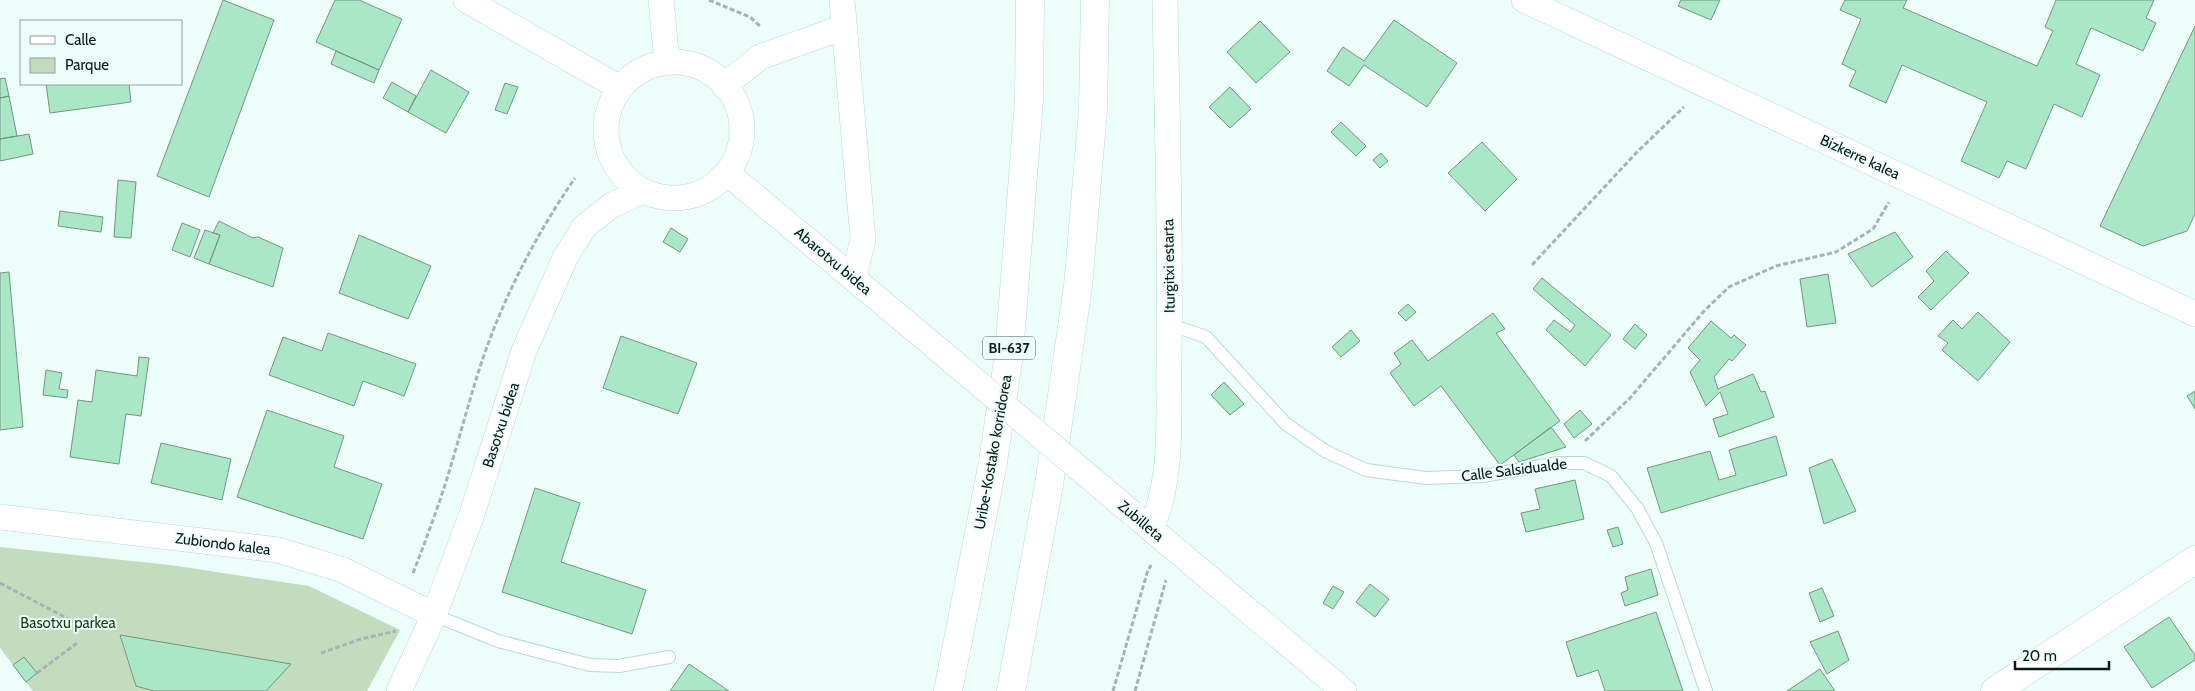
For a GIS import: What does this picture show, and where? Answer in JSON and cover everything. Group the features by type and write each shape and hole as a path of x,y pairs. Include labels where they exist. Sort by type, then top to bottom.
{"main road":[{"name":"Uribe-Kostako korridorea","path":"948,691 993,462 1009,354 1029,100 1030,0"},
{"path":"1011,691 1049,486 1078,286 1092,110 1095,0"},
{"path":"1995,691 2195,560"}],"street":[{"path":"466,0 620,88"},
{"path":"661,0 667,63"},
{"path":"842,0 863,239 854,277"},
{"name":"Iturgitxi estarta","path":"1152,529 1160,508 1168,467 1170,327 1165,0"},
{"name":"Bizkerre kalea","path":"1524,0 2195,314"},
{"path":"724,86 760,57 844,26"},
{"path":"676,62 697,67 716,77 731,93 740,112 742,134 737,155 727,173 709,189 688,197 665,198 643,191 626,180 614,164 607,145 606,125 608,112 620,88 636,74 655,65 667,63 676,62"},
{"name":"Abarotxu bidea","path":"727,173 854,277 939,350"},
{"name":"Basotxu bidea","path":"399,691 434,615 471,517 524,351 565,258 584,227 612,205 643,191"},
{"name":"Zubilleta","path":"939,350 1344,691"},
{"name":"Zubiondo kalea","path":"0,517 278,550 343,570 434,615"}],"lane":[{"name":"Calle Salsidualde","path":"1170,327 1183,329 1206,337 1286,424 1325,451 1366,470 1426,478 1483,476 1557,463 1584,463 1610,476 1637,508 1656,543 1706,691"},
{"path":"434,615 498,641 590,666 619,666 670,657"}],"path":[{"path":"709,0 750,18 764,29 779,50"},
{"path":"1532,265 1631,159 1681,111 1700,82"},
{"path":"321,653 361,639 400,630 452,464 471,396 496,322 525,259 549,216 575,178"},
{"path":"1557,463 1597,431 1630,398 1704,311 1729,287 1776,266 1836,252 1873,228 1888,202 1907,179"},
{"path":"1113,691 1147,573"},
{"path":"1135,691 1166,580"},
{"path":"0,583 76,623"},
{"path":"37,673 77,643"}],"green space":[{"name":"Basotxu parkea","path":"0,547 170,565 309,586 400,630 367,691 33,691 0,648"}],"building":[{"path":"223,0 274,20 209,197 157,176"},
{"path":"335,0 359,0 402,19 379,70 316,42"},
{"path":"1681,0 1720,0 1711,20 1678,6"},
{"path":"1845,0 1907,0 1903,8 2037,66 2053,31 2045,27 2056,0 2154,0 2146,18 2156,23 2143,51 2091,28 2076,64 2100,75 2082,117 2054,104 2026,169 2007,161 1999,178 1961,161 1987,102 1902,65 1886,103 1849,86 1856,71 1842,64 1861,19 1840,10"},
{"path":"1394,20 1457,63 1427,107 1364,65 1349,86 1327,71 1343,47 1364,61"},
{"path":"1260,21 1290,52 1256,83 1227,52"},
{"path":"2195,26 2195,214 2187,231 2143,246 2100,226"},
{"path":"336,51 379,70 374,83 331,64"},
{"path":"431,70 469,92 446,133 408,112"},
{"path":"5,78 9,96 0,98 0,79"},
{"path":"392,82 416,96 408,112 383,98"},
{"path":"505,83 518,87 507,114 495,110"},
{"path":"46,85 129,85 131,102 50,113"},
{"path":"1230,87 1251,109 1230,128 1209,107"},
{"path":"9,96 17,136 0,139 0,98"},
{"path":"1341,122 1366,146 1356,156 1331,132"},
{"path":"29,134 33,154 0,161 0,139"},
{"path":"1482,142 1517,179 1485,211 1448,173"},
{"path":"1381,153 1388,161 1380,168 1373,160"},
{"path":"118,180 136,182 131,238 114,237"},
{"path":"60,211 103,217 101,232 58,226"},
{"path":"219,221 253,238 258,237 283,248 273,287 209,264 220,235 213,233"},
{"path":"182,223 200,230 190,257 172,250"},
{"path":"671,228 688,239 680,252 663,242"},
{"path":"205,230 220,235 209,264 194,258"},
{"path":"1895,232 1913,257 1872,287 1848,254"},
{"path":"359,235 431,266 408,319 339,293"},
{"path":"1946,251 1969,273 1931,310 1918,297 1934,281 1926,271"},
{"path":"9,272 23,427 0,430 0,273"},
{"path":"1828,274 1836,323 1807,327 1800,279"},
{"path":"1542,278 1611,335 1585,366 1546,330 1554,320 1570,332 1575,325 1533,289"},
{"path":"1408,304 1416,312 1406,321 1398,313"},
{"path":"1978,312 2010,342 1978,381 1942,350 1948,343 1938,336 1953,320 1962,329"},
{"path":"1493,313 1505,329 1496,333 1560,421 1500,465 1441,386 1414,406 1390,373 1401,364 1394,353 1412,340 1428,361"},
{"path":"1711,321 1731,338 1734,335 1746,345 1732,361 1729,359 1714,377 1718,389 1753,374 1761,392 1765,391 1774,417 1719,437 1713,419 1728,414 1720,392 1706,406 1690,372 1700,360 1688,348"},
{"path":"1635,324 1647,335 1635,349 1623,339"},
{"path":"1351,330 1360,341 1341,357 1332,347"},
{"path":"328,333 416,364 404,396 363,381 354,406 269,375 283,337 322,351"},
{"path":"621,336 697,363 678,414 603,388"},
{"path":"139,357 149,358 141,416 126,414 119,464 70,457 78,400 92,402 96,370 137,376"},
{"path":"46,370 62,373 59,389 68,390 67,398 43,395"},
{"path":"1224,382 1244,404 1230,415 1211,395"},
{"path":"2195,391 2195,409 2187,396"},
{"path":"267,410 344,436 334,467 382,484 363,539 237,497"},
{"path":"1580,410 1592,424 1574,438 1564,424"},
{"path":"1551,427 1566,447 1519,462 1514,455"},
{"path":"1776,436 1787,475 1661,513 1647,468 1710,451 1719,480 1736,475 1729,450"},
{"path":"161,443 231,459 222,500 151,483"},
{"path":"1832,459 1856,511 1824,524 1809,468"},
{"path":"1575,480 1584,519 1526,532 1521,513 1540,509 1535,489"},
{"path":"535,488 580,503 561,562 646,590 632,634 502,592"},
{"path":"1618,527 1623,544 1613,547 1607,530"},
{"path":"1651,569 1658,595 1625,606 1621,593 1628,590 1625,577"},
{"path":"1370,584 1389,599 1375,617 1356,602"},
{"path":"1333,586 1344,592 1333,609 1323,603"},
{"path":"1822,588 1834,616 1820,622 1809,593"},
{"path":"1656,612 1683,691 1605,691 1598,670 1577,677 1566,642"},
{"path":"2169,617 2195,655 2195,660 2152,688 2124,647"},
{"path":"1838,631 1849,660 1827,674 1810,642"},
{"path":"120,635 291,664 266,691 154,691 136,686"},
{"path":"24,657 37,673 26,682 13,665"},
{"path":"689,664 729,691 670,691"},
{"path":"1820,669 1835,691 1787,691"}]}
